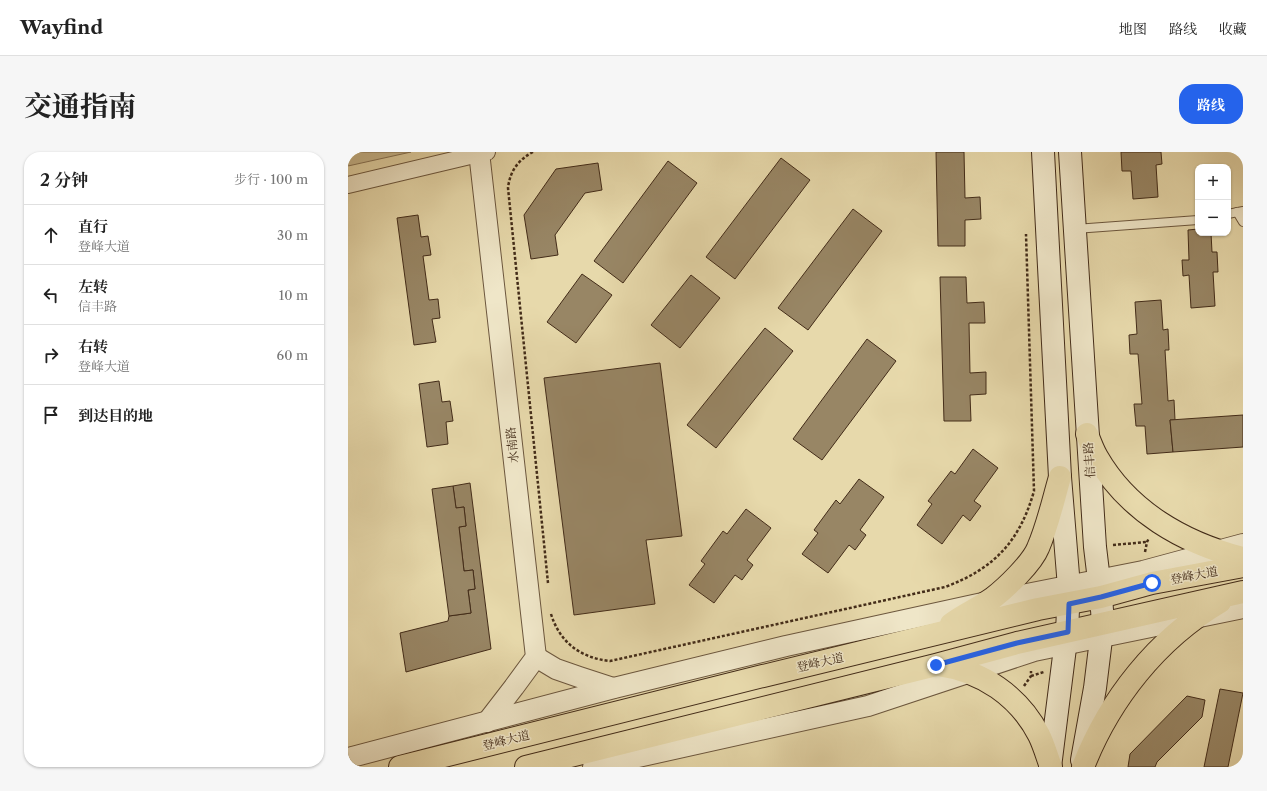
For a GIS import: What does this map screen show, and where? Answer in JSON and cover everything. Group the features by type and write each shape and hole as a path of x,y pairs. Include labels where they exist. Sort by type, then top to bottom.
{"main road":[{"path":"1043,152 1060,478 1069,595 1067,638 1051,767"},
{"name":"信丰路","path":"1070,152 1095,547 1100,589 1102,630 1095,688 1082,767"},
{"path":"1088,434 1096,456 1108,473 1120,488 1150,516 1185,538 1217,551 1243,558"},
{"path":"935,635 986,602 1009,584 1024,568 1038,549 1050,515 1060,478"},
{"name":"登峰大道","path":"400,767 1038,609 1069,595 1100,589 1152,583 1243,566"},
{"path":"526,767 936,665 1017,643 1067,638 1102,630 1137,617 1241,597"},
{"path":"1082,767 1100,728 1127,686 1142,667 1176,633 1198,617 1215,605 1241,597"},
{"path":"936,665 951,667 968,672 996,686 1009,696 1021,708 1040,735 1051,767"}],"street":[{"path":"348,185 482,153"},
{"name":"水南路","path":"482,153 536,657"},
{"path":"1100,589 1143,571 1243,544"},
{"path":"348,758 614,688 786,646 986,602 1069,595"},
{"path":"1102,630 1198,617"},
{"path":"593,767 868,706 1034,651 1067,638"},
{"path":"486,722 514,688 536,657 556,669 614,688"}],"lane":[{"path":"1240,211 1243,222"},
{"path":"1074,229 1195,220"}],"path":[{"path":"533,152 526,156 513,169 509,178 508,188 548,583"},
{"path":"550,607 551,615 559,632 571,646 590,657 610,661 945,587 967,578 992,562 1004,550 1023,522 1034,491 1026,231"}],"shaded area":[{"path":"348,152 411,152 348,166"}],"building":[{"path":"936,152 964,152 965,198 980,197 981,219 965,220 965,246 938,246"},
{"path":"1121,152 1161,152 1162,164 1156,165 1158,197 1133,199 1131,171 1122,171"},
{"path":"781,158 810,180 735,279 706,257"},
{"path":"668,161 697,183 623,283 594,261"},
{"path":"598,163 602,190 585,193 555,235 558,255 531,259 524,215 556,169"},
{"path":"853,209 882,231 808,330 778,308"},
{"path":"418,215 421,237 428,236 431,255 423,256 429,300 438,299 440,318 432,319 436,342 414,345 397,218"},
{"path":"1195,229 1195,236 1211,236 1212,252 1217,252 1218,272 1213,272 1215,306 1191,308 1189,275 1183,276 1182,260 1189,260 1188,230"},
{"path":"582,274 612,295 576,343 547,322"},
{"path":"691,275 720,298 680,348 651,325"},
{"path":"940,277 966,277 967,303 984,302 985,323 969,323 970,373 986,372 986,394 970,395 971,421 944,421"},
{"path":"1161,300 1163,330 1168,329 1169,350 1165,350 1168,401 1174,400 1175,420 1170,420 1173,452 1147,454 1145,426 1136,426 1134,404 1142,404 1138,354 1130,354 1129,335 1137,334 1135,302"},
{"path":"765,328 793,351 716,448 687,425"},
{"path":"867,339 896,361 822,460 793,439"},
{"path":"660,363 682,536 646,540 655,604 574,615 544,378"},
{"path":"439,381 442,402 450,401 453,421 446,422 448,444 427,447 419,384"},
{"path":"1243,415 1243,447 1173,452 1170,420"},
{"path":"973,449 998,468 974,501 981,506 970,521 963,515 942,544 917,525 932,504 928,501 951,471 955,474"},
{"path":"859,479 884,497 860,530 866,535 855,550 849,545 828,573 802,554 818,533 814,530 836,500 840,504"},
{"path":"470,483 491,649 406,672 400,633 448,621 449,616 471,613 468,590 475,589 473,570 464,571 459,527 466,526 464,507 456,508 453,486"},
{"path":"453,486 456,508 464,507 466,526 459,527 464,571 473,570 475,589 468,590 471,613 449,616 432,489"},
{"path":"746,509 771,528 747,560 753,565 742,580 735,575 714,603 689,585 705,564 701,561 723,531 727,534"},
{"path":"1220,689 1243,693 1228,767 1204,767"},
{"path":"1187,696 1205,700 1202,717 1157,762 1155,767 1128,767 1130,754"}],"route":[{"path":"936,665 1017,643 1068,632 1069,604 1152,583"}]}
